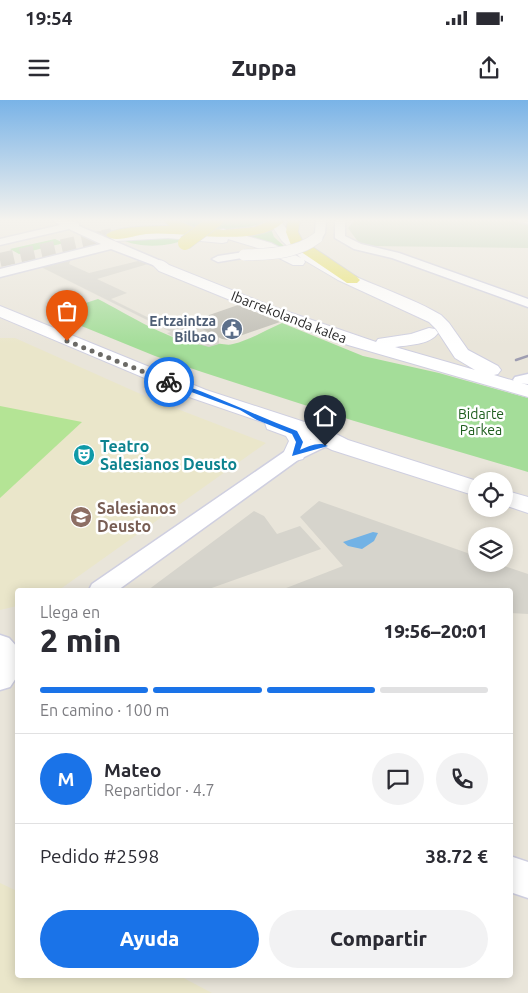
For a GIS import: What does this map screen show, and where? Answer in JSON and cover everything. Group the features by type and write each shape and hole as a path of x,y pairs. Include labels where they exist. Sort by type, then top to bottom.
{"main road":[{"name":"Ibarrekolanda kalea","path":"165,262 164,268 354,342 422,357"},
{"path":"172,262 174,267 189,262"},
{"name":"Ibarrekolanda kalea","path":"208,262 204,268 205,277 215,283 311,320 422,357"},
{"path":"293,262 421,321 428,328 429,333 422,357"},
{"path":"318,262 352,280 429,314 444,326 459,353 497,373"},
{"path":"325,262 352,280"},
{"path":"0,304 317,442 468,487"},
{"path":"0,311 105,357 242,409 259,419 295,432 300,442 368,448 468,480"},
{"path":"384,343 414,339 429,333"},
{"path":"422,357 462,372 526,383"},
{"path":"422,357 497,373 526,383"},
{"path":"513,494 528,499"},
{"path":"513,500 528,505"}],"street":[{"path":"0,273 34,262"},
{"path":"413,262 528,303"},
{"path":"104,588 317,442"},
{"path":"513,875 528,880"}],"shaded area":[{"path":"60,262 70,262 69,264 89,273 135,262 148,264 97,279 127,293 111,299 169,328 189,322 219,336 219,344 209,347 175,338 167,333 171,332 41,267"},
{"name":"Salesianos Deusto","path":"0,338 15,338 154,400 266,443 62,588 15,588 15,606 0,610"},
{"path":"319,501 468,553 468,572 513,572 513,569 528,574 528,614 513,613 513,588 286,588 343,566 300,517"},
{"path":"254,511 264,516 277,534 300,526 321,549 212,588 151,588"},
{"path":"0,883 15,890 15,978 184,978 212,993 0,993"}],"green space":[{"name":"Bidarte Parkea","path":"98,299 157,330 190,342 205,345 231,345 282,323 363,356 439,373 528,398 528,472 351,420 202,372 155,356 52,314"},
{"path":"0,406 82,422 0,498"}],"water":[{"path":"373,532 378,533 374,541 362,549 348,546 343,542"}],"building":[{"name":"Ertzaintza Bilbao","path":"238,305 280,322 228,340 222,339 189,322"}],"railway":[{"path":"516,360 528,356"}],"way so far":[{"path":"67,341 169,382"}],"place":[{"name":"Ertzaintza Bilbao","path":"232,329"},
{"name":"Teatro Salesianos Deusto","path":"84,455"},
{"name":"Salesianos Deusto","path":"81,517"}],"route":[{"path":"169,382 242,409 259,419 295,432 300,442 294,454 311,448 325,446"}]}
